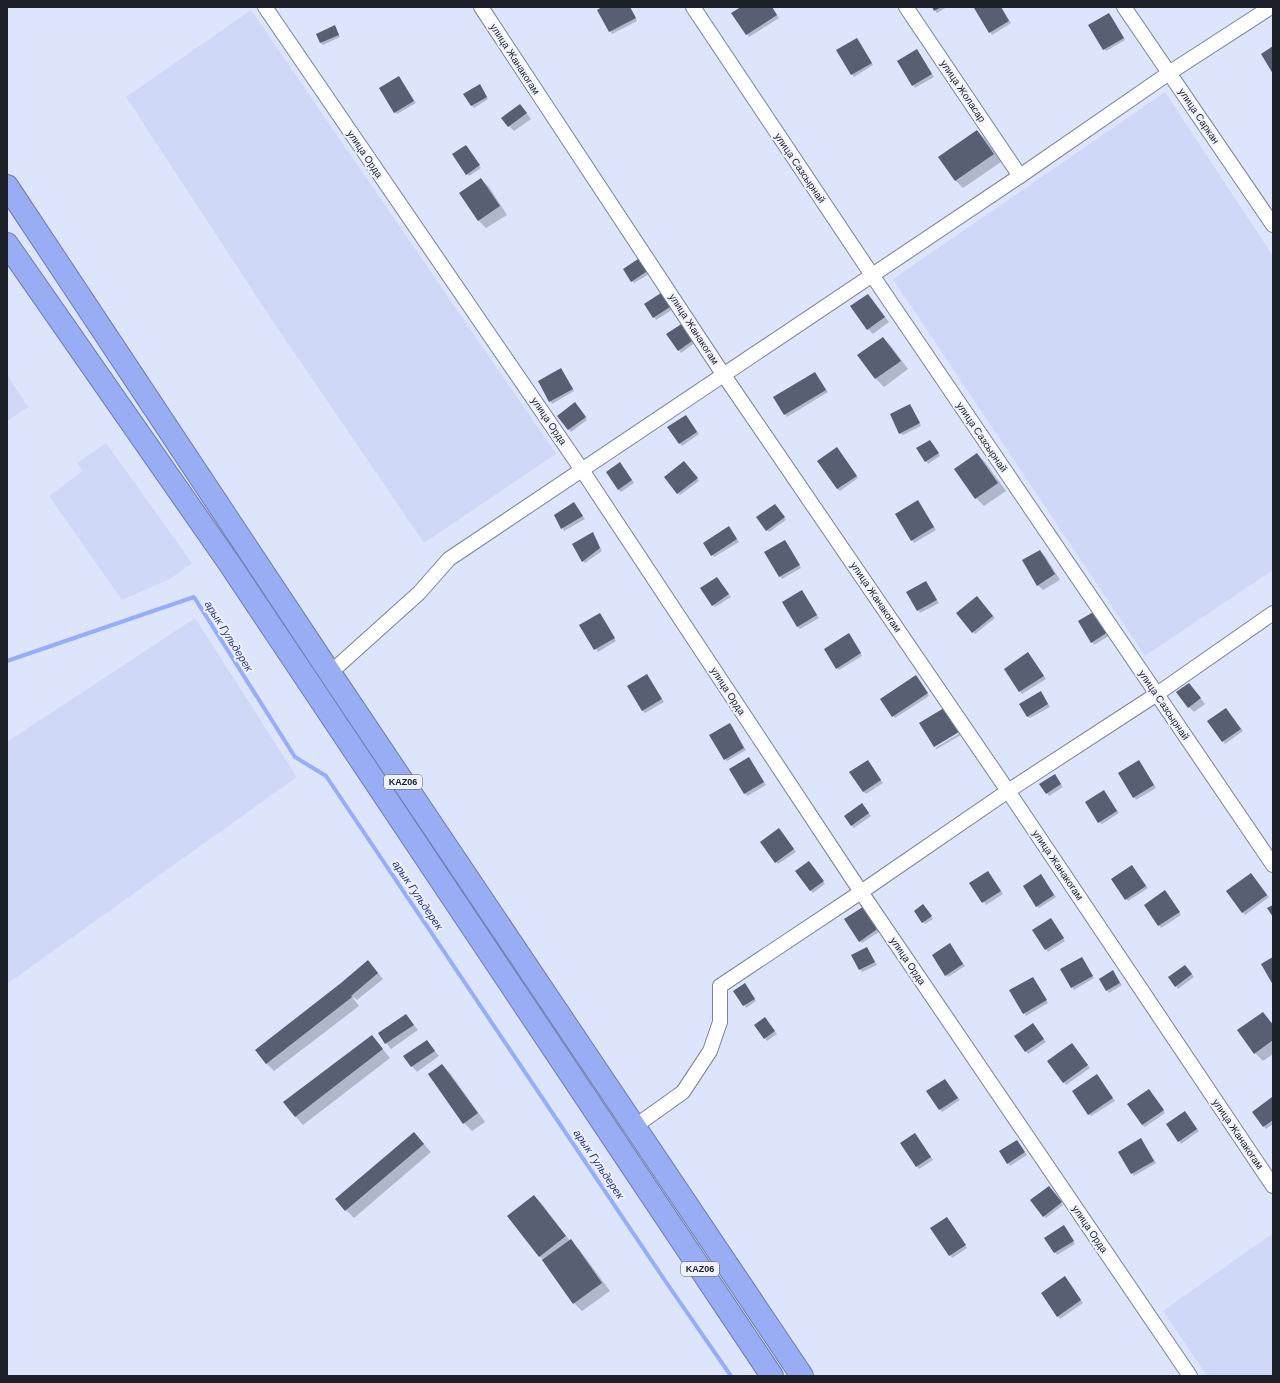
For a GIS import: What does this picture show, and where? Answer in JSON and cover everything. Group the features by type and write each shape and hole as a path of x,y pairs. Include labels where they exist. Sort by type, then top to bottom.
{"highway":[{"name":"KАZ06","path":"7,186 330,673 802,1376"},
{"name":"KАZ06","path":"7,244 229,563 772,1376"},
{"path":"628,1161 648,1148"}],"street":[{"name":"улица Орда","path":"265,7 582,470 861,892 1190,1376"},
{"name":"улица Жанакогам","path":"481,7 724,374 1008,791 1273,1186"},
{"name":"улица Сазсырнай","path":"693,7 872,275 1273,865"},
{"name":"улица Жоласар","path":"906,7 1020,176"},
{"name":"улица Саркан","path":"1124,7 1273,225"},
{"path":"330,673 419,593 449,559 1020,176 1169,73 1271,7"},
{"path":"634,1127 682,1092 710,1051 720,1022 720,986 861,892 1008,791 1157,694 1273,613"}],"shaded area":[{"path":"251,10 556,454 424,543 270,317 126,97"},
{"path":"1165,92 1273,256 1273,570 1145,656 893,279"},
{"path":"7,375 28,407 7,421"},
{"path":"106,443 192,563 170,579 122,600 49,496 83,471 77,463"},
{"path":"195,618 297,777 7,984 7,742"},
{"path":"1273,1233 1273,1376 1207,1376 1163,1311"}],"building":[{"path":"602,7 630,7 636,18 609,32 597,10"},
{"path":"741,7 772,7 777,15 746,35 731,13"},
{"path":"932,7 941,7 934,11"},
{"path":"1001,7 1009,21 989,33 974,8"},
{"path":"1109,13 1124,38 1103,50 1088,25"},
{"path":"335,25 339,35 320,43 316,34"},
{"path":"857,38 872,63 851,75 836,50"},
{"path":"1273,46 1273,74 1261,54"},
{"path":"917,49 932,74 912,86 897,61"},
{"path":"399,76 414,101 394,113 379,88"},
{"path":"480,84 487,97 471,106 463,94"},
{"path":"520,104 527,113 508,127 501,118"},
{"path":"977,130 994,154 955,181 938,157"},
{"path":"466,145 480,165 466,175 452,154"},
{"path":"481,178 500,206 478,221 459,193"},
{"path":"641,257 649,270 631,282 623,269"},
{"path":"664,291 673,305 653,318 644,304"},
{"path":"868,294 885,317 867,330 850,306"},
{"path":"683,323 695,339 678,351 666,334"},
{"path":"883,337 901,361 875,379 857,355"},
{"path":"561,368 573,389 549,402 538,381"},
{"path":"815,372 826,390 784,415 773,397"},
{"path":"575,402 586,417 568,430 557,416"},
{"path":"910,404 920,423 899,434 890,414"},
{"path":"686,415 697,432 679,444 667,427"},
{"path":"930,440 939,453 925,462 916,448"},
{"path":"837,447 857,476 837,489 817,461"},
{"path":"977,453 998,483 975,499 954,469"},
{"path":"684,461 698,478 677,494 664,477"},
{"path":"620,462 632,480 618,490 606,472"},
{"path":"918,500 934,527 911,541 895,514"},
{"path":"574,502 583,516 561,529 554,515"},
{"path":"775,504 785,517 766,531 756,517"},
{"path":"729,526 737,539 711,556 703,543"},
{"path":"593,532 600,548 582,562 572,544"},
{"path":"785,540 800,565 779,577 764,552"},
{"path":"1040,550 1055,574 1037,586 1022,560"},
{"path":"717,577 729,594 712,606 700,588"},
{"path":"926,581 937,600 917,611 906,592"},
{"path":"802,590 817,615 797,627 782,602"},
{"path":"977,596 993,616 972,633 956,613"},
{"path":"1095,611 1108,632 1091,643 1078,621"},
{"path":"600,613 615,638 594,650 579,625"},
{"path":"849,633 861,653 836,669 824,649"},
{"path":"1028,652 1044,676 1019,692 1004,669"},
{"path":"647,674 662,699 642,711 627,686"},
{"path":"916,675 928,693 892,717 880,699"},
{"path":"1189,683 1201,698 1188,708 1176,692"},
{"path":"1041,691 1048,704 1027,717 1019,704"},
{"path":"944,708 959,732 934,747 919,723"},
{"path":"1226,708 1241,729 1222,742 1207,721"},
{"path":"730,723 744,748 724,760 709,735"},
{"path":"749,757 764,782 744,794 729,769"},
{"path":"868,760 881,780 863,792 849,772"},
{"path":"1139,760 1154,785 1133,798 1118,773"},
{"path":"1055,774 1061,784 1046,794 1039,784"},
{"path":"1104,790 1117,811 1098,823 1085,802"},
{"path":"862,803 869,813 851,826 844,816"},
{"path":"779,828 794,849 775,863 760,842"},
{"path":"809,861 824,881 810,891 795,871"},
{"path":"1132,865 1146,886 1125,900 1111,879"},
{"path":"988,871 1001,891 982,903 969,883"},
{"path":"1251,873 1267,895 1242,913 1226,891"},
{"path":"1041,874 1054,895 1036,907 1023,886"},
{"path":"1165,890 1180,912 1158,926 1144,905"},
{"path":"923,904 932,916 922,923 914,911"},
{"path":"866,905 880,927 859,942 844,919"},
{"path":"1273,905 1273,917 1267,908"},
{"path":"1051,918 1064,938 1045,950 1032,930"},
{"path":"950,943 963,964 945,976 932,955"},
{"path":"867,947 875,962 859,970 851,955"},
{"path":"1082,957 1093,976 1071,988 1060,969"},
{"path":"1273,957 1273,985 1261,964"},
{"path":"368,960 378,973 351,996 352,997 266,1064 255,1050"},
{"path":"1185,965 1192,974 1175,987 1168,977"},
{"path":"1113,970 1120,983 1106,991 1099,979"},
{"path":"1033,977 1047,1000 1023,1014 1009,990"},
{"path":"745,983 755,999 743,1006 733,991"},
{"path":"1263,1012 1273,1025 1273,1040 1254,1054 1237,1030"},
{"path":"406,1014 414,1025 385,1044 378,1033"},
{"path":"765,1017 775,1031 764,1039 754,1025"},
{"path":"1033,1023 1044,1039 1025,1052 1014,1036"},
{"path":"372,1035 383,1049 295,1117 283,1102"},
{"path":"427,1040 435,1051 411,1067 403,1056"},
{"path":"1072,1043 1088,1065 1063,1083 1047,1061"},
{"path":"442,1064 478,1113 463,1124 428,1074"},
{"path":"1097,1074 1113,1098 1088,1115 1072,1091"},
{"path":"945,1079 958,1098 939,1110 926,1091"},
{"path":"1149,1089 1164,1110 1142,1125 1127,1104"},
{"path":"1272,1097 1273,1120 1263,1127 1252,1112"},
{"path":"1185,1111 1197,1129 1178,1142 1166,1124"},
{"path":"414,1132 424,1144 345,1211 335,1199"},
{"path":"915,1133 931,1157 916,1167 900,1143"},
{"path":"1141,1138 1154,1161 1131,1174 1118,1152"},
{"path":"1017,1140 1025,1152 1007,1164 999,1151"},
{"path":"1049,1186 1062,1202 1043,1217 1030,1200"},
{"path":"534,1195 566,1236 539,1257 507,1216"},
{"path":"947,1217 966,1245 949,1256 930,1228"},
{"path":"1064,1225 1074,1241 1054,1253 1044,1238"},
{"path":"571,1239 602,1283 573,1304 542,1260"},
{"path":"1065,1276 1081,1300 1057,1317 1041,1293"}],"waterway":[{"name":"арык Гульдерек","path":"7,661 194,597 295,757 326,776 668,1285 731,1376"}]}
